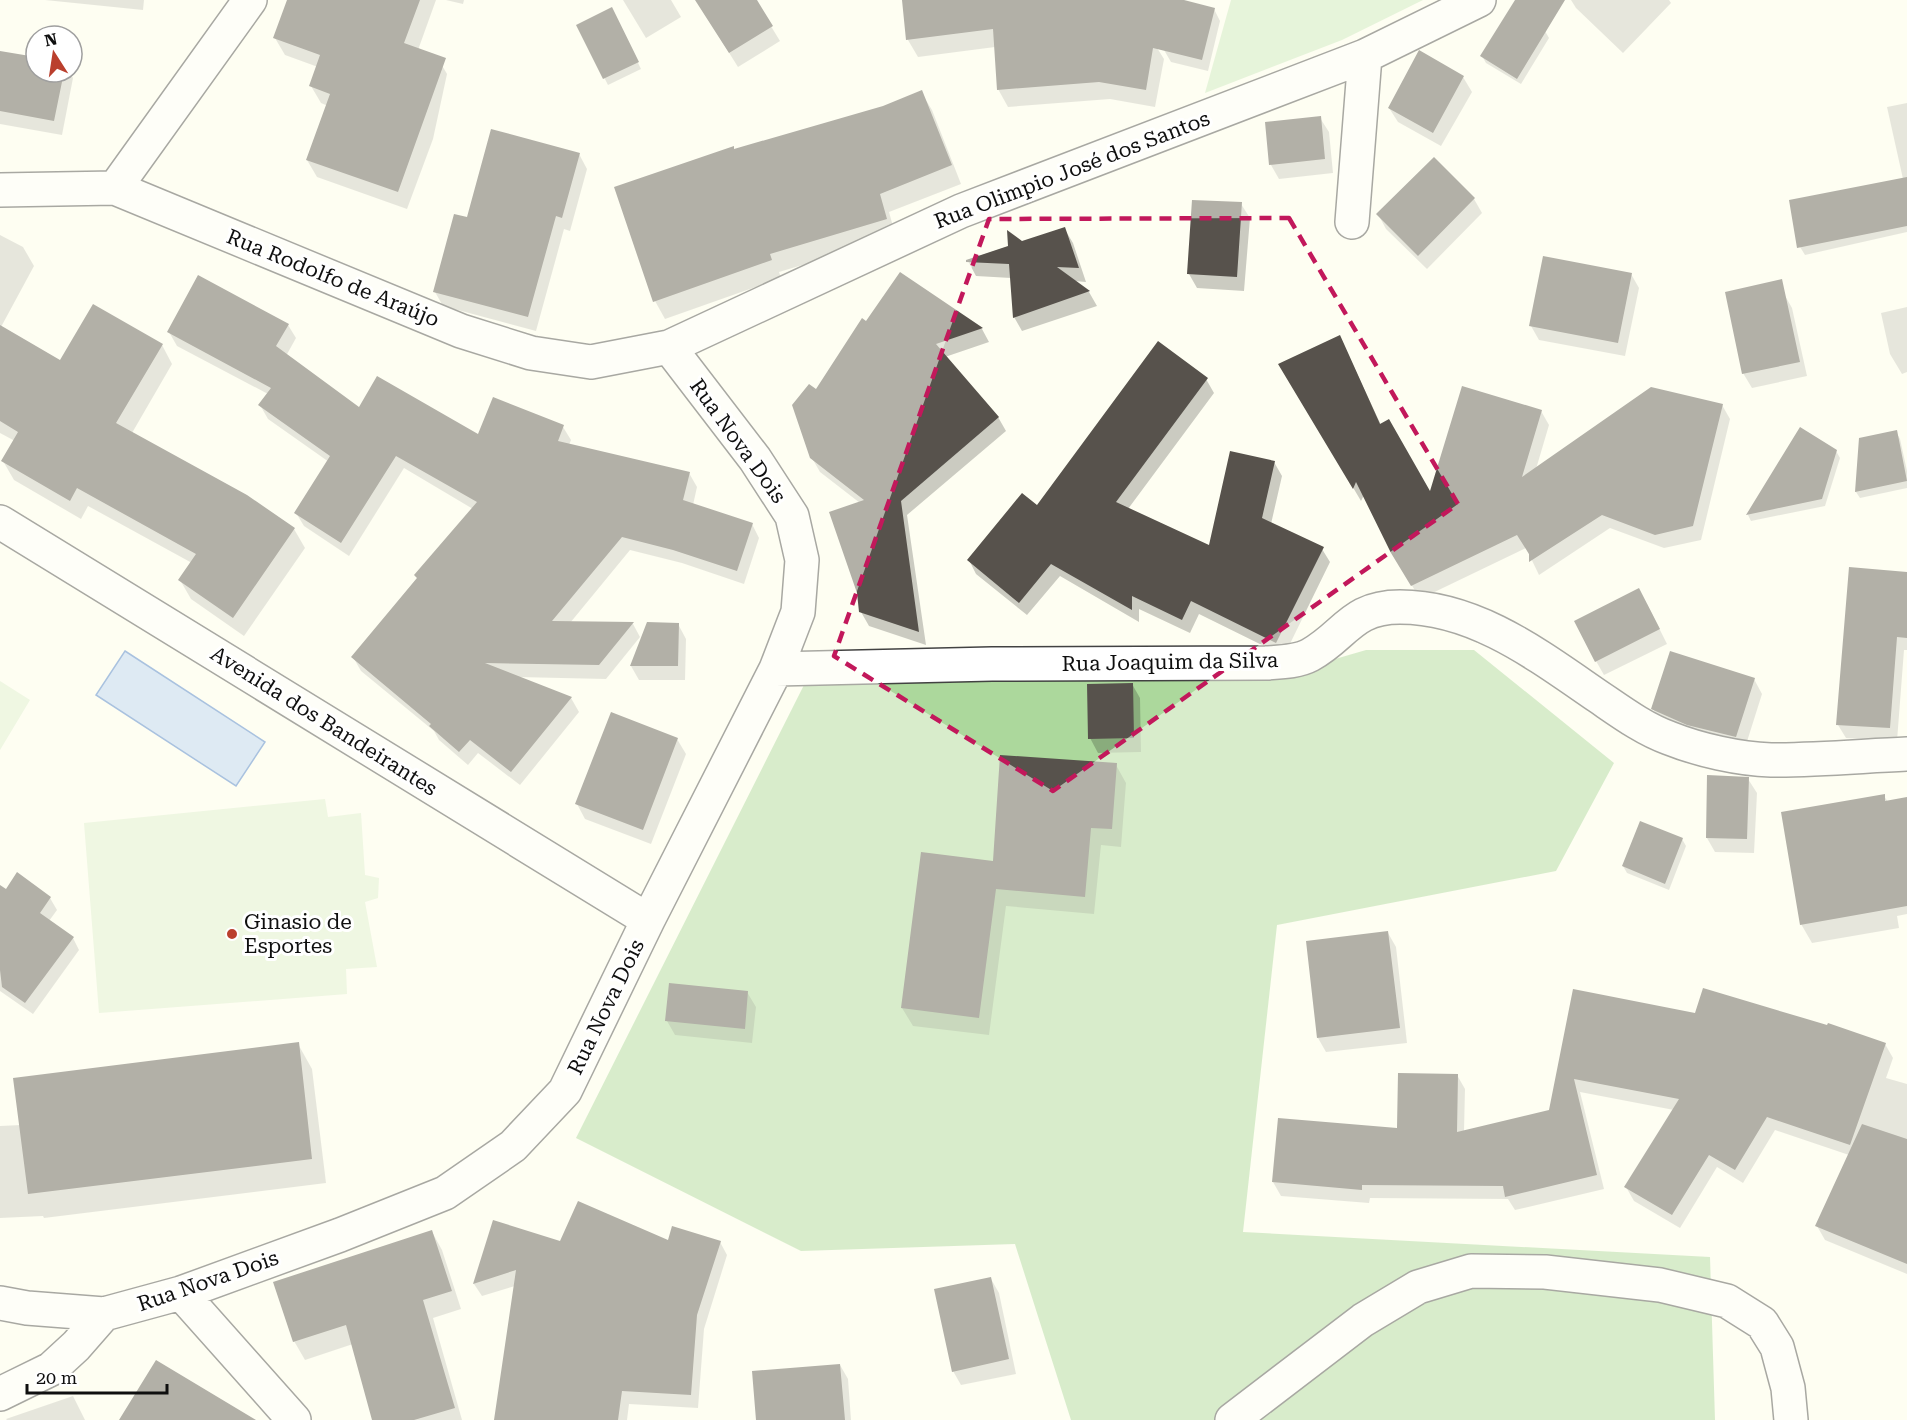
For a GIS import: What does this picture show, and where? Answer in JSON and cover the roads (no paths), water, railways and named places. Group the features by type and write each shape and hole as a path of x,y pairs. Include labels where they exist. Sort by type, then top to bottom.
{"street":[{"path":"115,188 250,0"},
{"name":"Rua Olimpio José dos Santos","path":"669,347 962,211 1365,56 1479,0"},
{"path":"1352,222 1365,56"},
{"name":"Rua Rodolfo de Araújo","path":"0,190 115,188 461,330 531,353 591,362 669,347"},
{"name":"Rua Nova Dois","path":"104,1314 181,1293 340,1235 445,1193 513,1146 565,1091 648,920 776,669 798,612 802,560 792,516 755,459 669,347"},
{"name":"Avenida dos Bandeirantes","path":"0,522 648,920"},
{"name":"Rua Joaquim da Silva","path":"776,669 992,664 1275,662 1310,655 1354,618 1374,609 1399,607 1437,610 1503,635 1532,651 1627,716 1668,738 1711,752 1769,760 1907,754"},
{"path":"1233,1420 1363,1320 1418,1287 1472,1270 1545,1272 1660,1285 1727,1301 1762,1323 1777,1347 1788,1388 1791,1420"},
{"path":"181,1293 294,1420"},
{"path":"0,1303 27,1308 104,1314"},
{"path":"0,1394 51,1369 76,1346 104,1314"}],"water":[{"path":"125,651 265,742 236,786 96,695"}],"place":[{"name":"Ginasio de Esportes","path":"232,934"}]}
